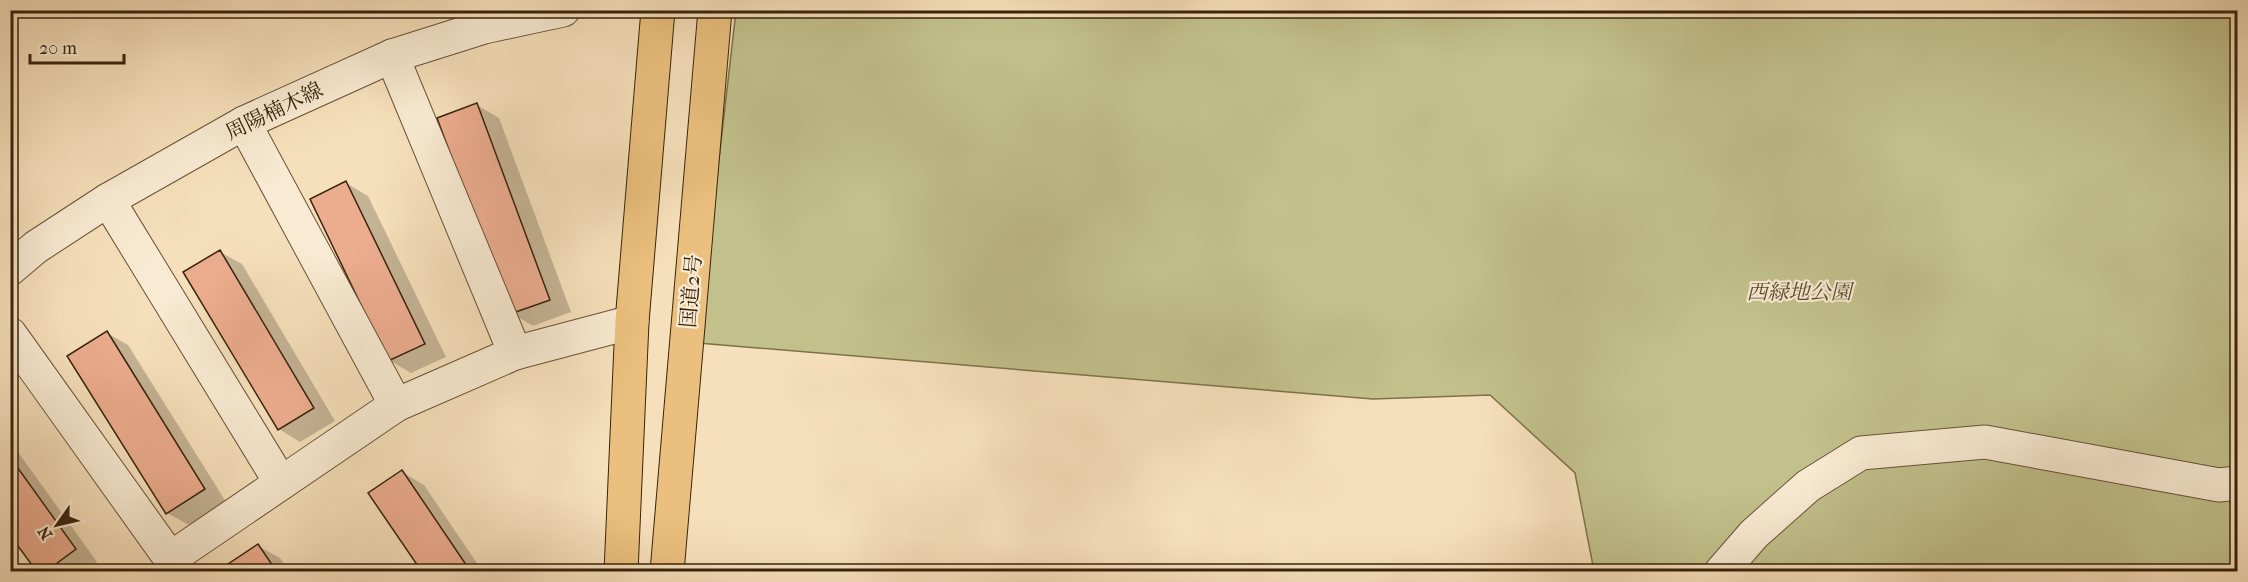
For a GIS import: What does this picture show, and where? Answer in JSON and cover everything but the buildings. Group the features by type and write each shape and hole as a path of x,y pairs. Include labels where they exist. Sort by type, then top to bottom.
{"highway":[{"path":"621,572 632,322 658,10"},
{"name":"国道2号","path":"667,572 715,10"}],"street":[{"name":"周陽楠木線","path":"10,269 36,247 108,200 244,123 392,56 484,27 563,10"},
{"path":"392,56 515,353"},
{"path":"244,123 396,405"},
{"path":"108,200 281,483"},
{"path":"10,334 176,565 281,483 396,405 515,353 632,322"},
{"path":"1721,572 1754,534 1808,486 1861,453 1985,442 2219,485 2238,483"}],"path":[{"path":"2225,572 2225,569 2238,562"}],"green space":[{"name":"西緑地公園","path":"736,11 2237,11 2237,571 1594,571 1575,473 1490,395 1373,399 698,343"}]}
